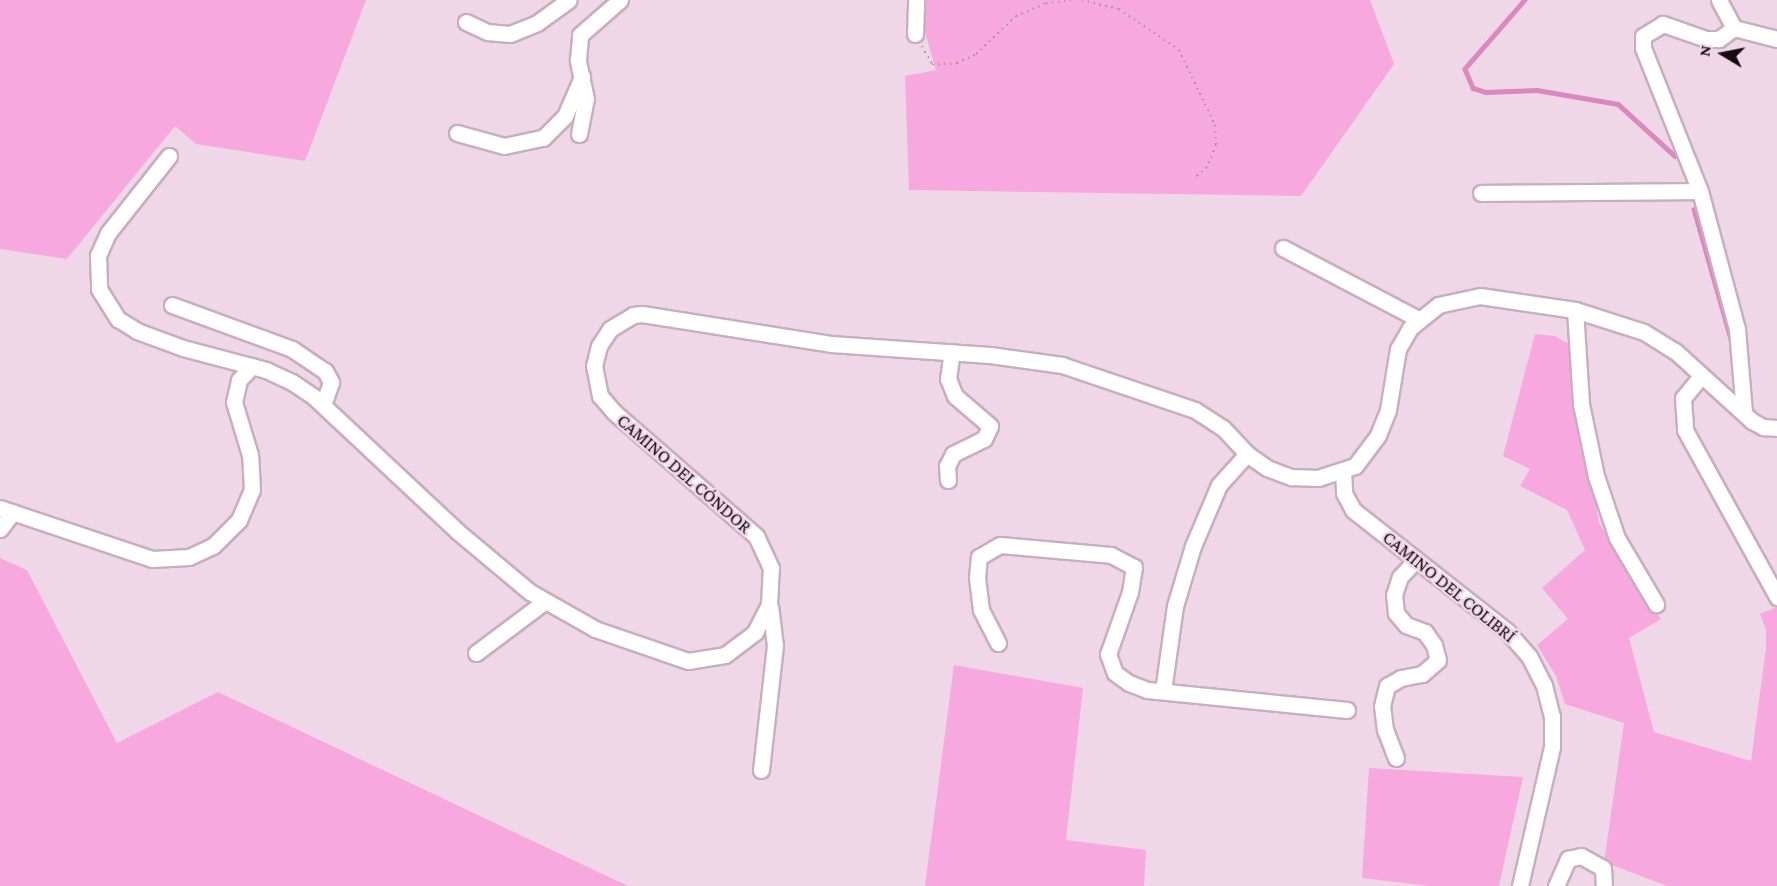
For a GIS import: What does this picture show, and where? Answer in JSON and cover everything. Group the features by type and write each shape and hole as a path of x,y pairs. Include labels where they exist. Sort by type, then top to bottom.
{"street":[{"path":"466,22 487,32 510,34 537,23 569,0"},
{"path":"579,134 586,99 582,77 580,35 620,0"},
{"path":"915,0 915,34"},
{"path":"1719,0 1734,28 1777,39"},
{"path":"1734,28 1719,39 1706,39 1663,24 1643,36 1643,48 1700,191 1737,329 1744,413"},
{"path":"457,133 504,146 543,138 565,116 582,77"},
{"name":"CAMINO DEL CÓNDOR","path":"169,156 102,244 97,278 104,300 117,319 137,331 252,366 292,382 323,405 457,531 544,602 621,640 676,658 701,661 725,655 746,641 761,623 770,604 771,568 756,536 600,396 594,366 604,336 625,319 642,314 763,336 1062,364 1195,410 1223,428 1247,454 1267,468 1291,477 1318,478 1355,466 1378,435 1390,403 1398,349 1418,319 1438,305 1470,296 1575,310 1644,332 1675,351 1758,425 1777,428"},
{"path":"1481,193 1700,191"},
{"path":"1283,249 1418,319"},
{"path":"172,305 292,349 325,371 331,382 323,405"},
{"path":"1575,310 1581,404 1596,476 1617,538 1656,604"},
{"path":"948,480 947,466 953,454 984,439 990,426 955,396 948,379 952,352"},
{"path":"0,529 7,510 152,559 183,558 213,546 239,520 252,490 250,454 234,402 239,380 252,366"},
{"path":"1701,376 1683,398 1685,430 1777,597"},
{"path":"1163,691 1175,606 1193,546 1219,485 1247,454"},
{"name":"CAMINO DEL COLIBRÍ","path":"1343,471 1344,493 1353,510 1507,631 1529,656 1544,685 1552,716 1552,747 1520,886"},
{"path":"998,643 981,610 976,578 979,557 1000,545 1111,555 1134,567 1130,592 1108,654 1115,673 1130,683 1163,691 1347,710"},
{"path":"1396,758 1385,730 1382,706 1387,686 1401,678 1422,674 1437,660 1434,645 1425,632 1406,625 1396,614 1394,595 1400,577 1416,560"},
{"path":"476,654 544,602"},
{"path":"761,770 775,646 770,604"},
{"path":"1556,886 1568,859 1581,856 1603,868 1604,886"}],"path":[{"path":"915,34 932,64 957,63 976,54 1016,16 1046,3 1076,0"},
{"path":"1082,0 1119,9 1179,50 1215,125 1216,145 1207,167 1196,177"}],"shaded area":[{"path":"0,0 366,0 305,161 196,144 175,126 67,259 0,249"},
{"path":"922,0 1370,0 1394,64 1301,196 909,190 905,76 936,70 920,15"},
{"path":"1535,334 1555,336 1569,344 1599,523 1661,619 1629,638 1654,732 1751,761 1766,648 1766,630 1760,614 1777,607 1777,886 1667,886 1604,862 1624,723 1565,704 1556,676 1537,645 1568,619 1542,588 1585,550 1567,510 1520,486 1530,469 1503,456"},
{"path":"0,558 27,570 117,743 218,692 628,886 0,886"},
{"path":"954,665 1083,688 1066,840 1146,850 1144,886 925,886"},
{"path":"1369,768 1523,777 1499,886 1429,886 1362,878"}],"waterway":[{"path":"1525,0 1465,69 1473,88 1485,92 1537,90 1618,104 1675,156"},
{"path":"1694,209 1731,339"}]}
